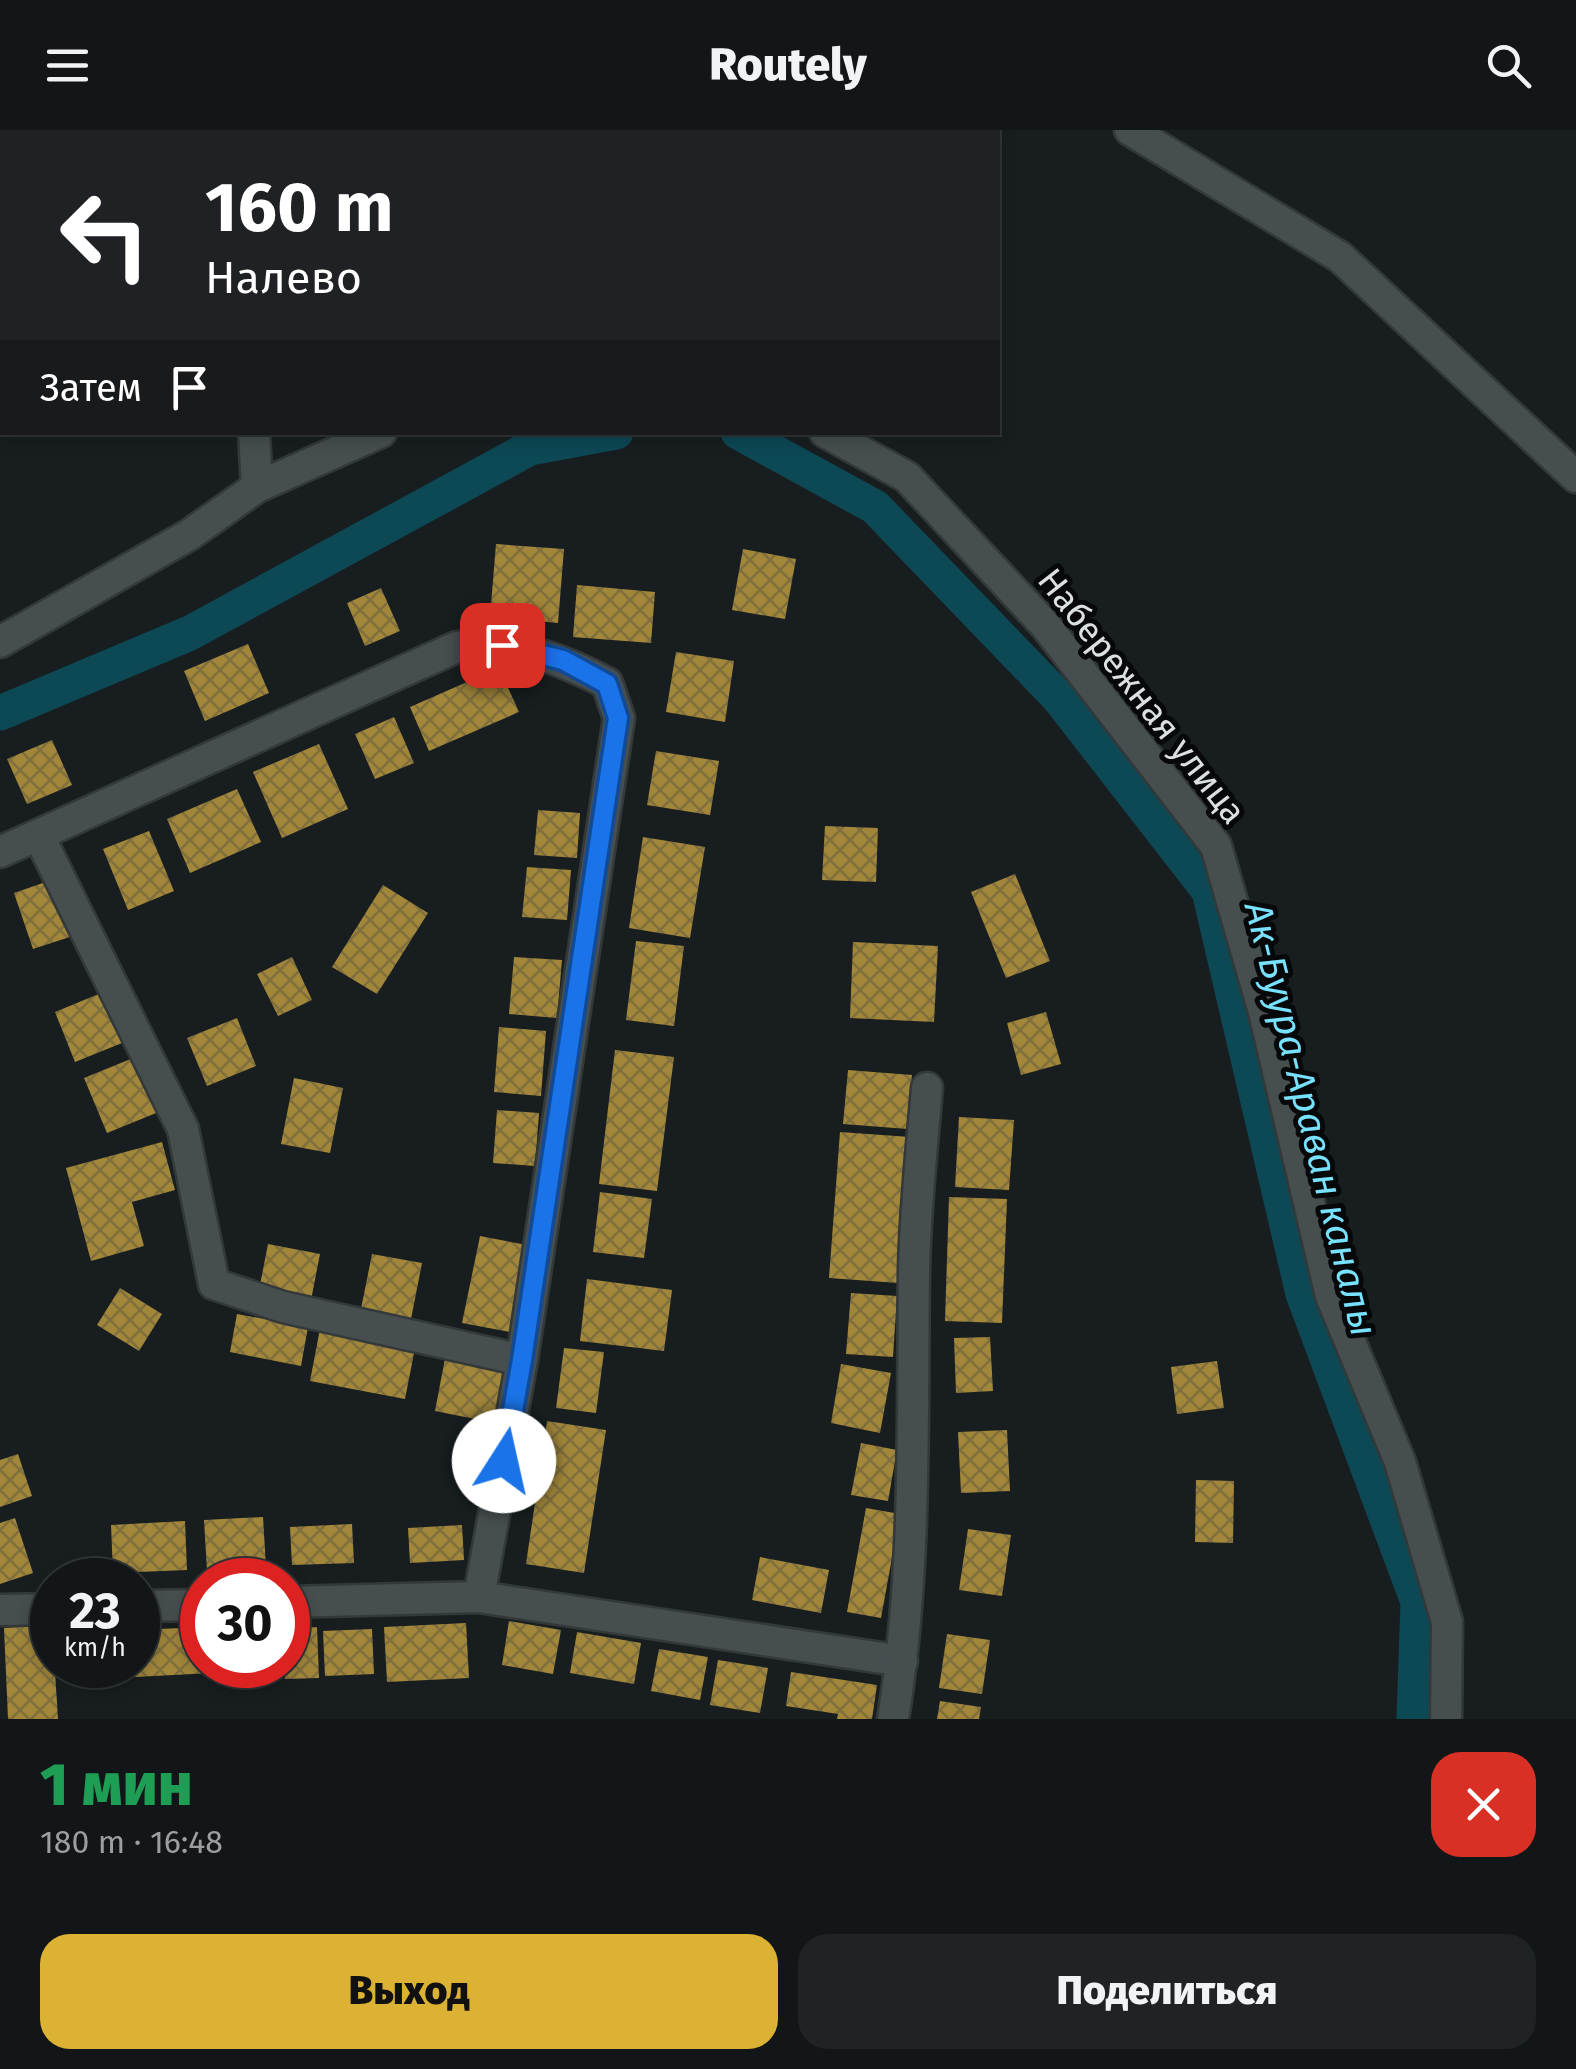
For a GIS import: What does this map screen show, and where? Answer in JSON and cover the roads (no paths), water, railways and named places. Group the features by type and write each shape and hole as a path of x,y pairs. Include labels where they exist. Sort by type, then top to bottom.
{"street":[{"path":"1130,130 1340,257 1576,477"},
{"path":"254,435 257,487"},
{"path":"0,642 189,535 257,487 374,435"},
{"name":"Набережная улица","path":"830,435 907,477 1046,626 1216,846 1264,1012 1331,1296 1400,1462 1447,1622 1446,1719"},
{"path":"0,852 457,647 502,645 563,660 607,684 618,718 522,1360 479,1597"},
{"path":"39,836 182,1129 214,1284 282,1307 522,1360"},
{"path":"893,1719 902,1661 915,1435 914,1267 927,1088"},
{"path":"310,1601 479,1597 902,1661"},
{"path":"0,1610 30,1609"}],"waterway":[{"name":"Ак-Буура-Араван каналы","path":"0,713 190,633 530,448 600,435"},
{"name":"Ак-Буура-Араван каналы","path":"743,435 875,507 1059,698 1209,891 1303,1294 1418,1602 1414,1719"}]}
